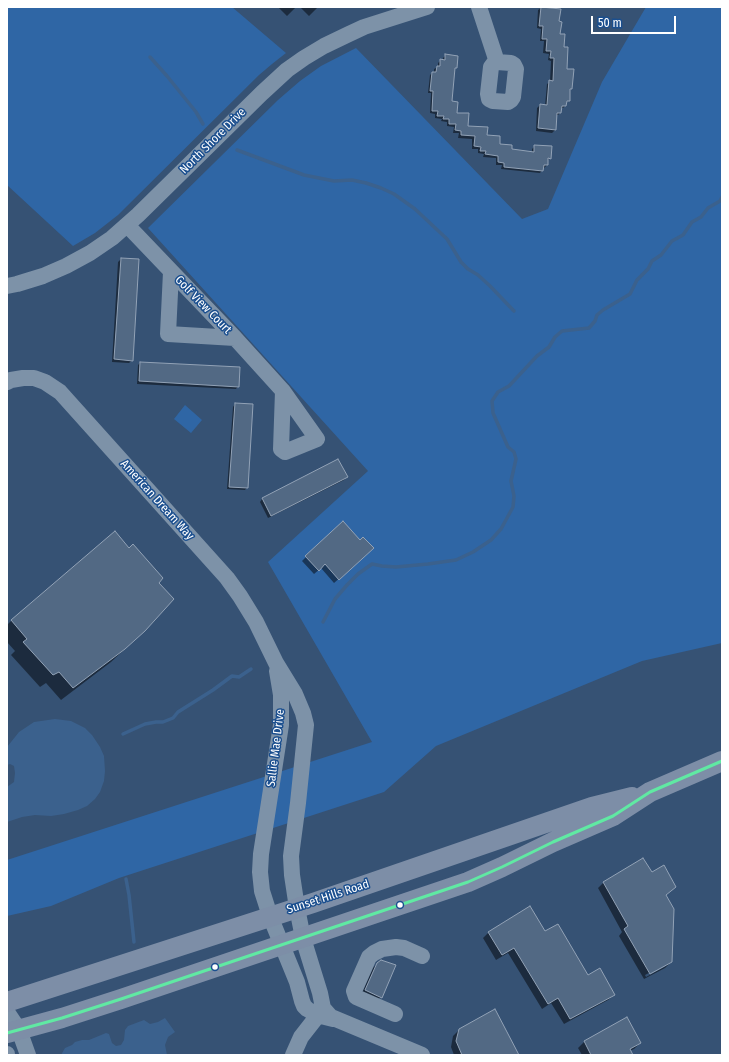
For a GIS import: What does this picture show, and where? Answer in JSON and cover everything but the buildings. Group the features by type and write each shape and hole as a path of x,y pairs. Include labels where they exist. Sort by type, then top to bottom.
{"main road":[{"name":"Sunset Hills Road","path":"7,1002 297,908 592,807 650,792 722,761"},
{"name":"Sunset Hills Road","path":"13,1031 62,1018 121,999 468,882 613,816 650,792"}],"street":[{"name":"North Shore Drive","path":"7,286 43,276 66,266 90,253 112,238 138,215 262,93 293,66 324,46 349,34 427,7"},
{"path":"479,7 496,62"},
{"name":"Golf View Court","path":"127,225 283,391"},
{"name":"Golf View Court","path":"171,272 168,334 234,338"},
{"name":"American Dream Way","path":"7,382 23,378 34,378 51,385 60,392 227,578 256,622 276,664"},
{"name":"Sallie Mae Drive","path":"276,664 295,694 306,725 291,856 292,875 302,938 320,993 320,1009"},
{"name":"Sallie Mae Drive","path":"276,664 281,695 281,725 261,854 260,872 262,891 270,916 297,982 302,1001"},
{"path":"395,1014 356,996 354,991 370,958 374,953 382,948 404,948 422,956"},
{"path":"302,1001 307,1009 323,1008 328,1014 345,1023 422,1055"},
{"path":"294,1051 302,1001"},
{"path":"294,1051 303,1033 320,1009"},
{"path":"7,1012 13,1031 28,1055"}],"shaded area":[{"path":"7,7 232,7 286,53 259,75 118,215 95,233 73,246 7,185"},
{"path":"646,7 722,7 722,643 642,661 436,746 384,792 119,878 51,906 7,916 7,860 372,742 268,562 368,471 148,228 278,100 300,81 321,66 356,48 522,219 548,209 602,82"},
{"path":"185,405 202,420 191,433 174,419"},
{"path":"55,719 71,721 85,728 100,747 104,756 105,771 104,781 100,792 87,806 78,810 51,816 35,815 22,817 7,822 7,787 14,782 15,773 14,766 10,764 7,765 7,747 19,732 34,722"},
{"path":"165,1018 175,1032 168,1037 165,1045 167,1055 61,1055 65,1048 75,1042 89,1040 106,1033 109,1034 112,1043 116,1046 121,1045 124,1040 125,1030 128,1026 144,1020 150,1024"}],"waterway":[{"path":"150,57 196,112 203,124"},
{"path":"237,150 304,175 334,181 352,180 366,183 394,194 415,209 447,239 461,262 490,286 514,311"},
{"path":"323,622 335,599 358,574 372,564 396,567 456,560 473,552 491,540 501,529 513,507 514,496 511,481 516,459 514,452 508,447 493,413 492,401 498,392 509,386 537,356 549,347 555,337 562,331 589,328 595,321 597,315 603,310 630,294 637,280 648,269 652,261 661,255 672,241 683,235 692,222 701,217 708,208 720,201 722,197"},
{"path":"123,734 145,724 163,722 173,718 178,712 232,676 239,677 251,669"},
{"path":"126,879 134,942"}],"transit line":[{"path":"7,1033 62,1018 121,999 468,882 613,816 650,792 722,761"}]}
